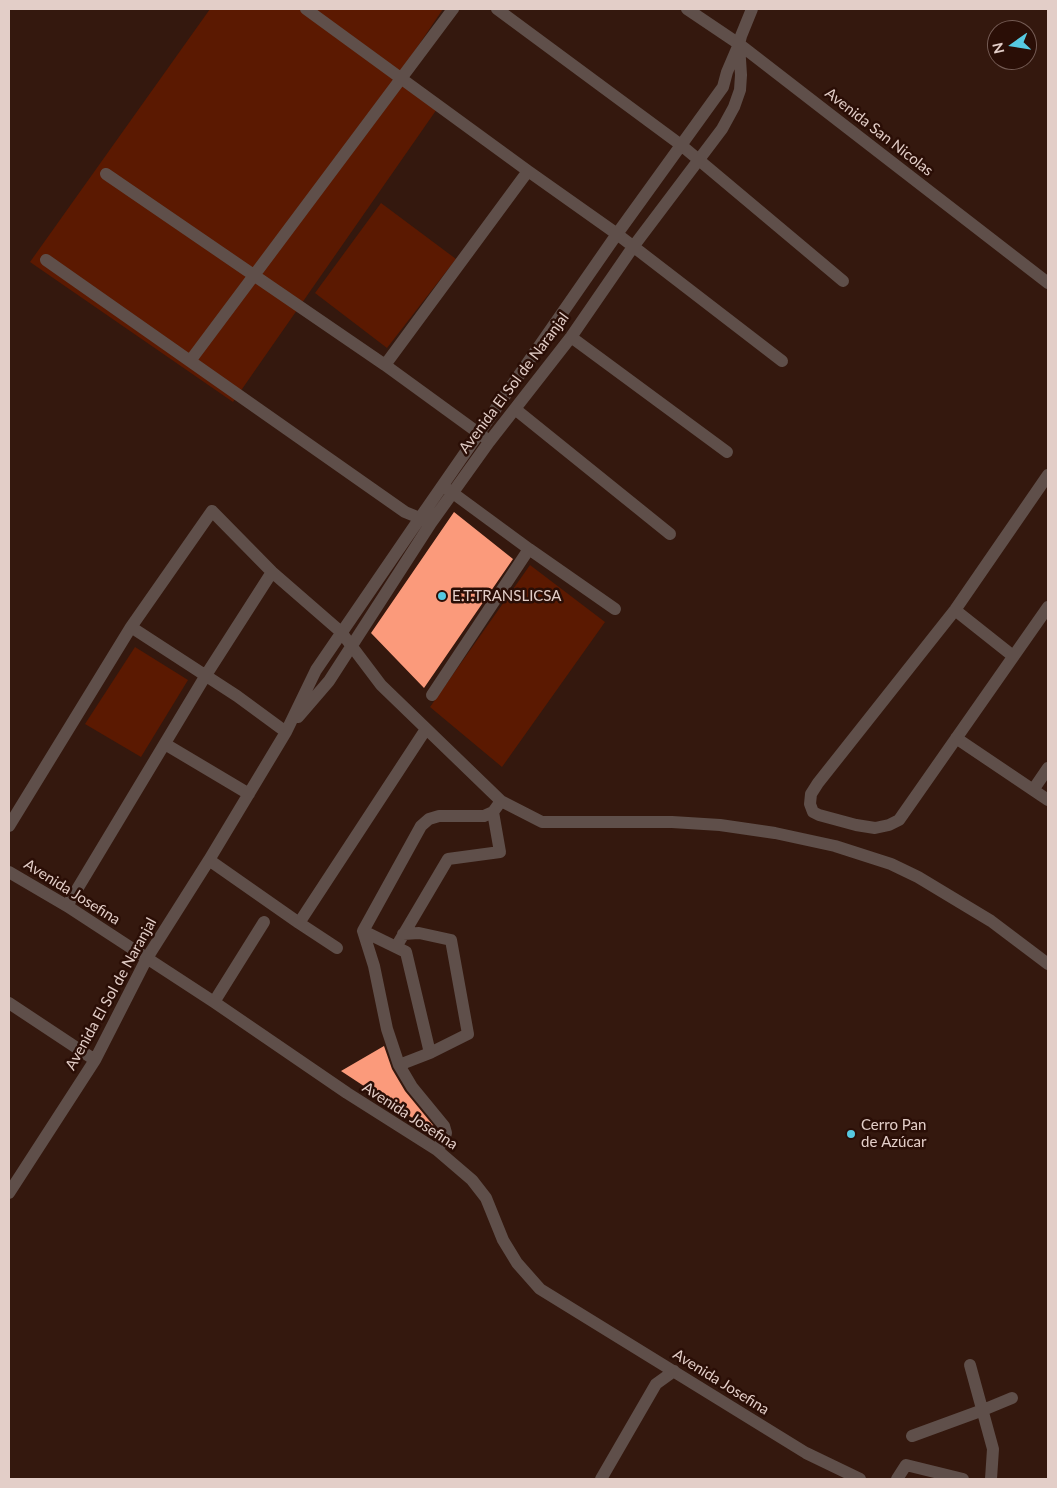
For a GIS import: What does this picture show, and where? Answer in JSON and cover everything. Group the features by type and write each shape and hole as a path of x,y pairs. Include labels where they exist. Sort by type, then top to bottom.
{"street":[{"path":"306,9 617,234 782,361"},
{"path":"190,361 453,9"},
{"path":"497,9 681,145 843,281"},
{"name":"Avenida San Nicolas","path":"687,9 739,44 1048,284"},
{"name":"Avenida El Sol de Naranjal","path":"448,489 478,433 617,234 723,87 752,9"},
{"name":"Avenida El Sol de Naranjal","path":"9,1193 96,1060 147,958 286,732 316,670 341,632 448,489 489,442 571,337 633,246 722,129 740,90 739,44"},
{"path":"385,365 528,171"},
{"path":"106,174 385,365 489,442"},
{"path":"46,260 405,512 425,520"},
{"path":"571,337 728,452"},
{"path":"514,409 670,534"},
{"path":"1048,475 955,610 818,783 811,794 810,804 813,812 856,825 875,828 889,825 899,820 1048,606"},
{"path":"448,489 615,609"},
{"path":"9,826 131,628 212,512 272,572 341,632 381,685 501,801 542,822 672,822 720,825 775,833 835,846 892,864 918,876 991,921 1048,964"},
{"name":"Avenida El Sol de Naranjal","path":"286,732 328,681 352,645 425,520"},
{"path":"432,695 529,549"},
{"path":"67,906 206,675 272,572"},
{"path":"955,610 1013,656"},
{"path":"131,628 206,675 286,732"},
{"path":"298,923 426,729"},
{"path":"956,738 1048,800"},
{"path":"165,744 248,794"},
{"path":"1033,790 1048,768"},
{"path":"437,1150 446,1133 444,1126 412,1088 399,1065 387,1029 374,966 363,931 421,826 429,819 439,816 484,816 493,812 501,801"},
{"path":"396,946 448,859 500,852 493,812"},
{"path":"209,860 337,948"},
{"name":"Avenida Josefina","path":"9,872 67,906 214,1002 347,1093 437,1150 472,1180 486,1198 508,1248 517,1263 540,1289 806,1453 860,1479"},
{"path":"214,1002 264,922"},
{"path":"363,931 406,952 430,1053"},
{"path":"399,1065 430,1053 468,1034 451,940 419,933 403,934"},
{"path":"9,1003 96,1060"},
{"path":"970,1365 993,1449 991,1479"},
{"path":"600,1479 656,1384 674,1371"},
{"path":"912,1436 1012,1398"},
{"path":"897,1479 906,1465 963,1479"}],"shaded area":[{"path":"210,9 443,9 397,77 437,109 233,402 30,262"},
{"path":"381,203 456,259 387,348 315,293"},
{"path":"530,565 605,622 502,767 430,707"},
{"path":"135,647 188,680 141,757 85,724"}],"building":[{"name":"E.T.TRANSLICSA","path":"454,512 513,559 424,688 371,633"},
{"path":"384,1046 392,1069 405,1091 437,1130 437,1134 341,1071"}],"place":[{"name":"E.T.TRANSLICSA","path":"442,596"},
{"name":"Cerro Pan de Azúcar","path":"851,1134"}]}
